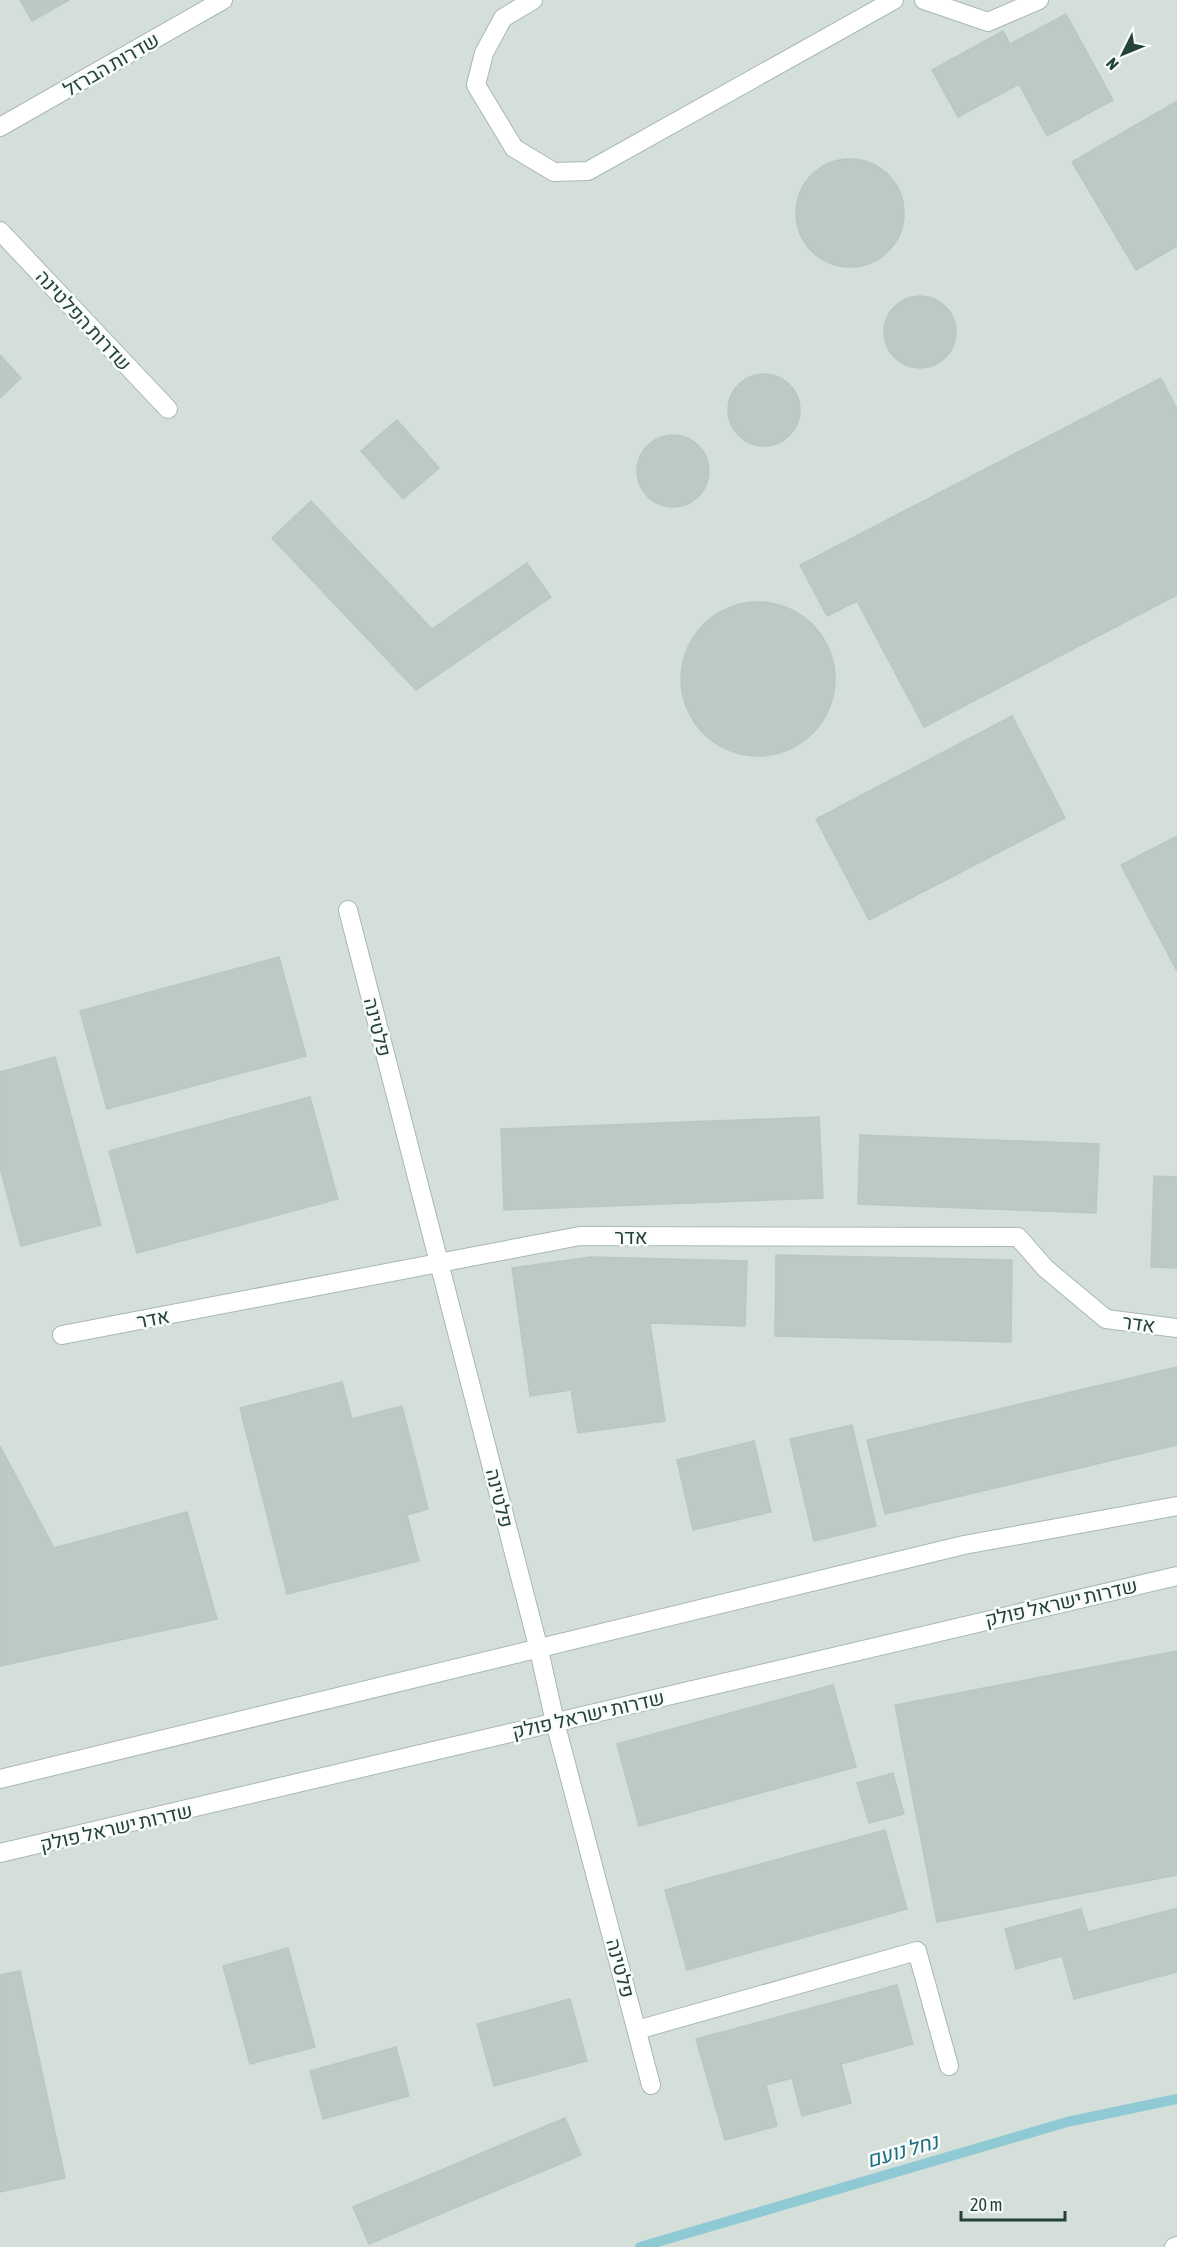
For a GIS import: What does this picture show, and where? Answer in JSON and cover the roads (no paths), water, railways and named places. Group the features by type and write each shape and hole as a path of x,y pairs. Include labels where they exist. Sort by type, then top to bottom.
{"street":[{"name":"שדרות הברזל","path":"0,127 223,0"},
{"path":"533,0 503,18 484,53 476,85 514,148 554,172 588,171 894,0"},
{"path":"924,0 988,22 1039,0"},
{"name":"שדרות הפלטינה","path":"0,231 168,408"},
{"name":"פלטינה","path":"348,910 539,1650 555,1722 651,2085"},
{"name":"אדר","path":"62,1335 579,1236 1018,1238 1045,1268 1106,1319 1177,1328"},
{"path":"0,1779 964,1545 1177,1506"},
{"name":"שדרות ישראל פולק","path":"0,1853 180,1813 555,1722 1177,1576"},
{"path":"637,2030 917,1951 949,2066"}],"waterway":[{"name":"נחל נועם","path":"640,2247 1067,2122 1177,2099"}]}
